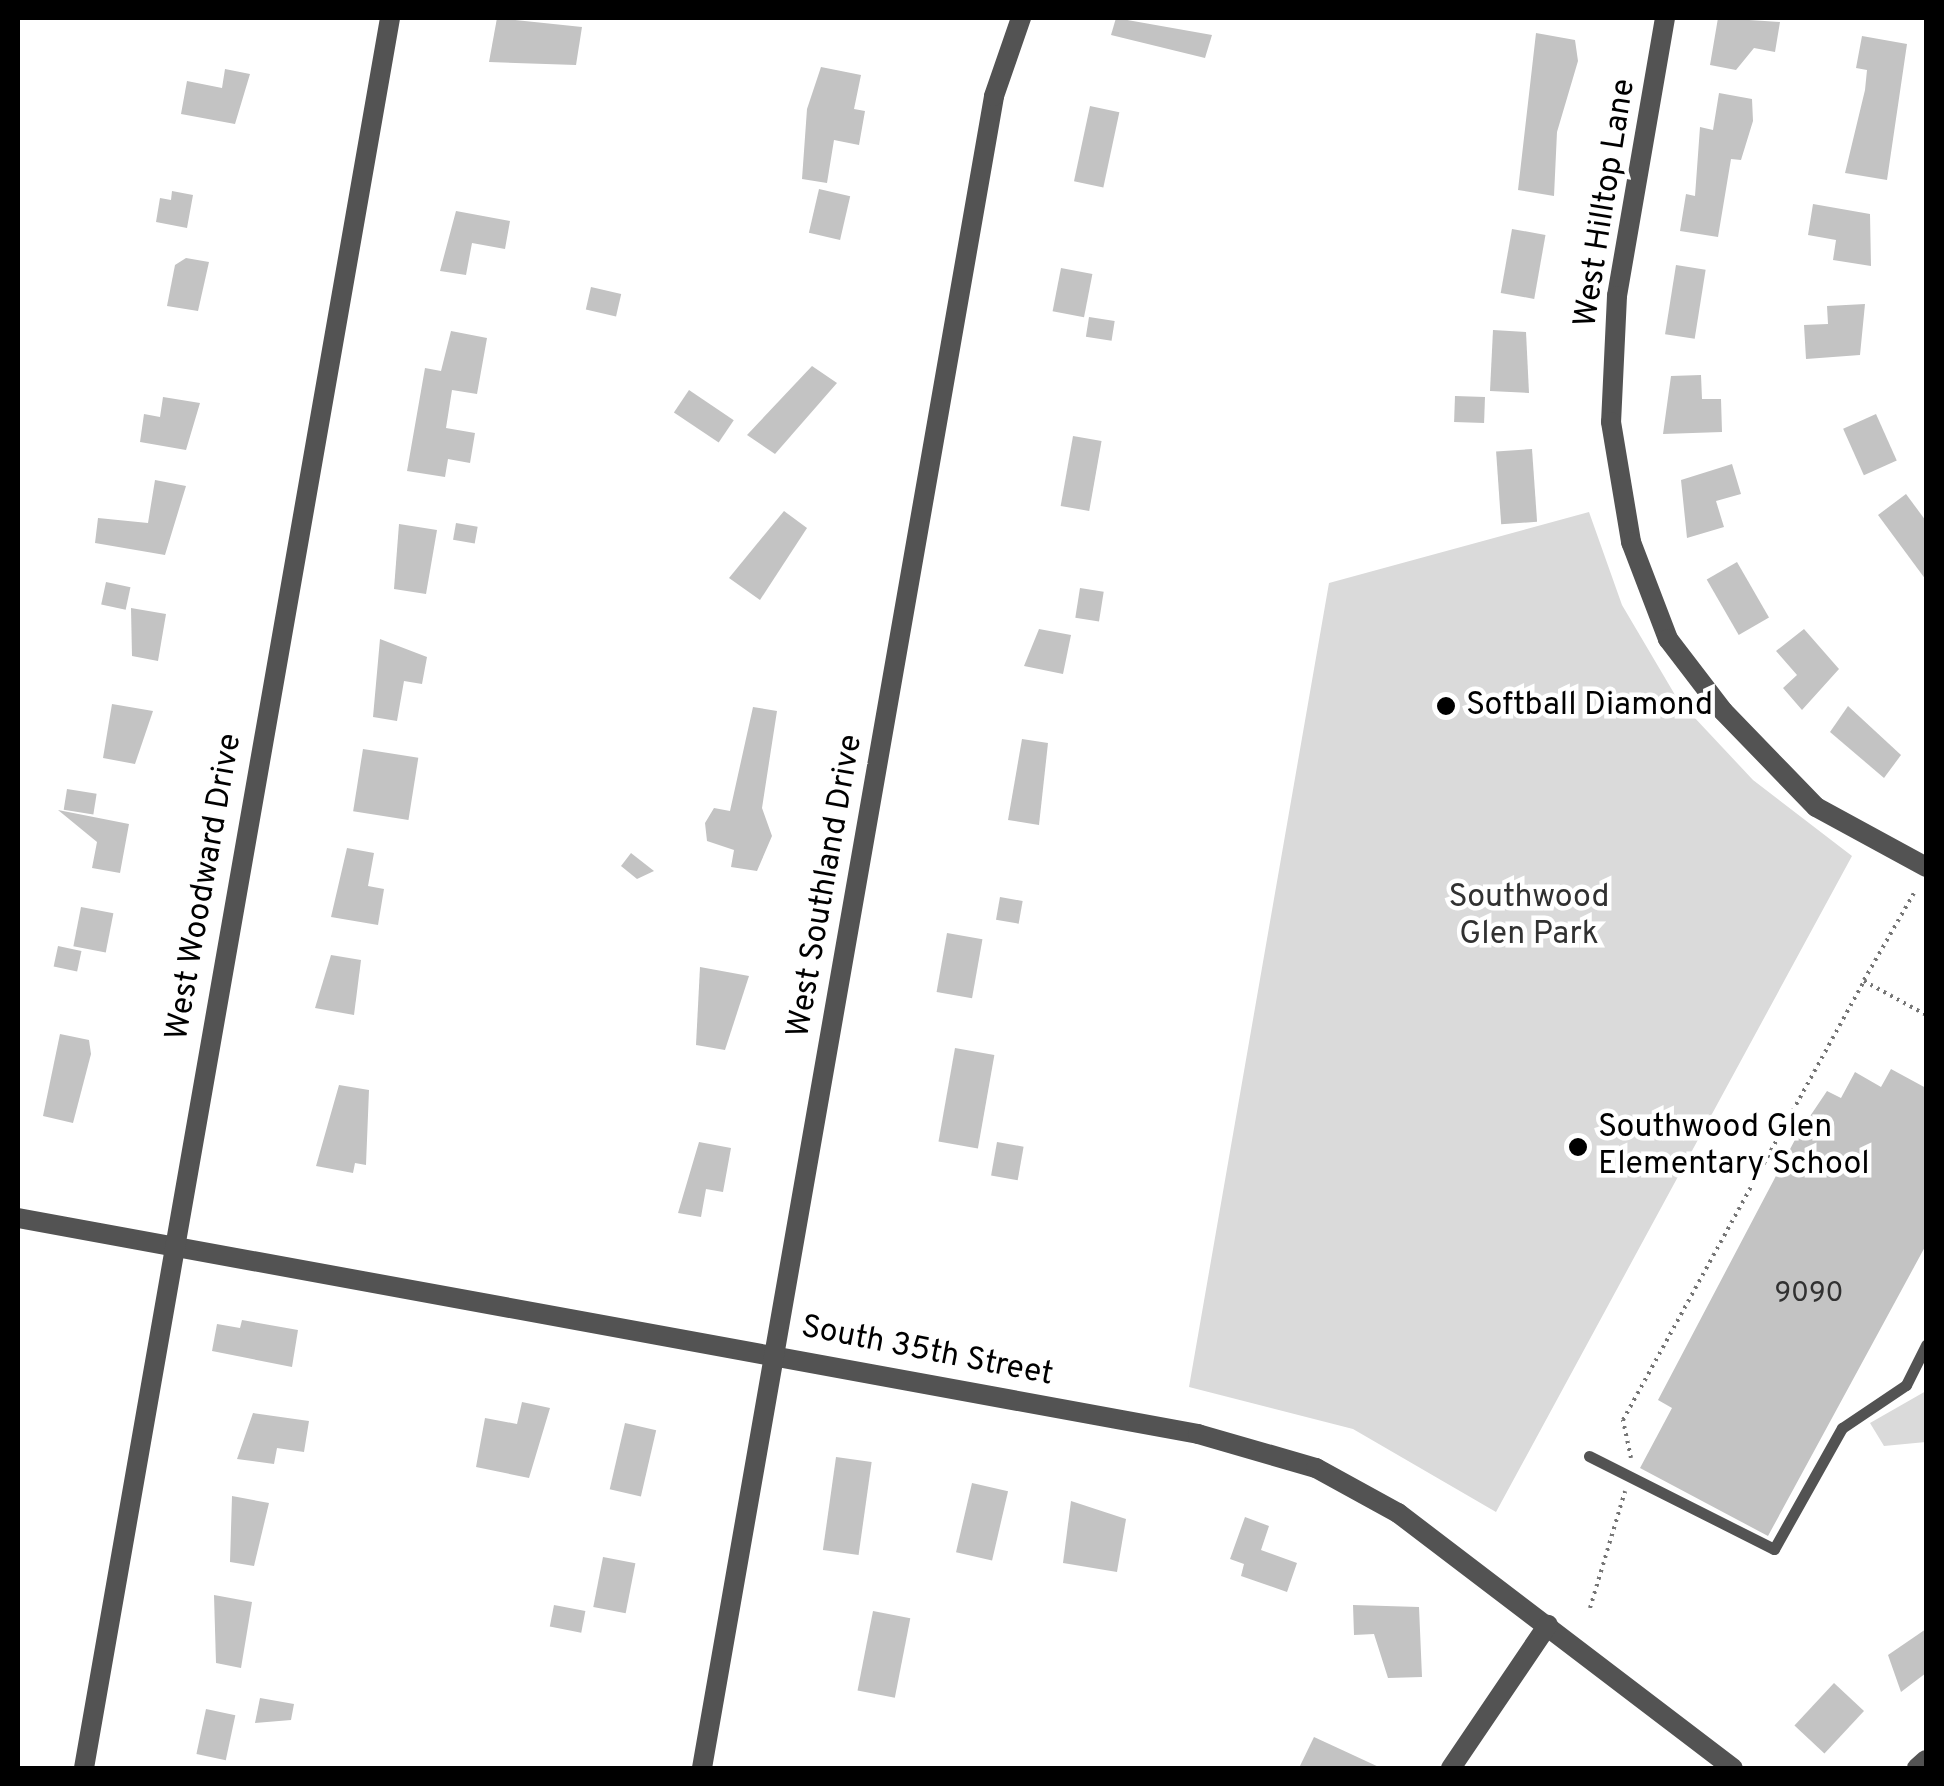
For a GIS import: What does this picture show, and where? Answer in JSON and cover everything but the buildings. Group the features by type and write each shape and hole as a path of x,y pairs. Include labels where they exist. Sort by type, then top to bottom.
{"street":[{"name":"West Woodward Drive","path":"84,1768 390,18"},
{"name":"West Southland Drive","path":"702,1768 994,96 1022,18"},
{"name":"West Hilltop Lane","path":"1665,18 1617,296 1611,422 1631,542 1668,640 1724,711 1816,808 1926,867"},
{"name":"South 35th Street","path":"18,1218 175,1243 1198,1434 1316,1468 1398,1514 1733,1768"},
{"path":"1451,1768 1548,1626"},
{"path":"1917,1768 1926,1760"}],"lane":[{"path":"1589,1456 1774,1549 1842,1428 1906,1385 1926,1345"}],"path":[{"path":"1638,1472 1624,1420 1914,893"},
{"path":"1864,981 1926,1014"},
{"path":"1590,1608 1617,1520"}],"green space":[{"name":"Southwood Glen Park","path":"1589,512 1622,605 1678,700 1753,780 1852,856 1496,1512 1353,1429 1189,1387 1329,583"},
{"path":"1926,1391 1926,1442 1884,1446 1870,1423"}],"place":[{"name":"Softball Diamond","path":"1446,706"},
{"name":"Southwood Glen Elementary School","path":"1578,1147"}]}
